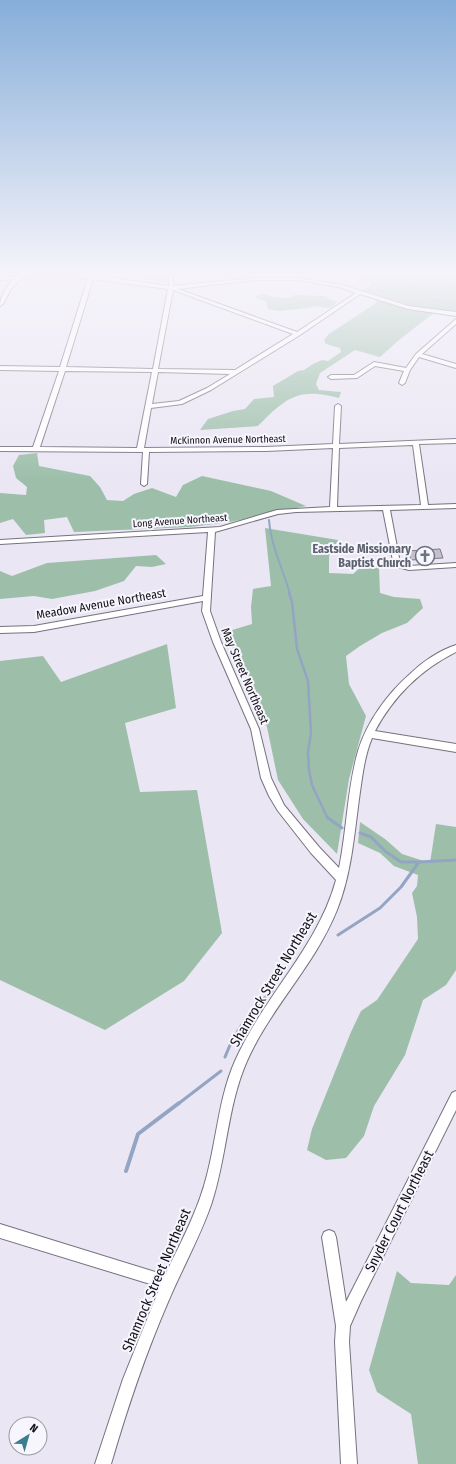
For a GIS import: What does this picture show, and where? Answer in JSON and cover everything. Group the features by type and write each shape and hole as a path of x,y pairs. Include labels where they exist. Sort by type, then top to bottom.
{"street":[{"path":"36,450 71,343"},
{"path":"144,484 143,450 148,406 160,343"},
{"path":"148,406 174,404 189,400 283,343"},
{"path":"402,384 407,370 418,355 432,343"},
{"path":"418,355 456,366"},
{"path":"331,377 355,377 374,364 407,370"},
{"path":"0,368 236,372"},
{"path":"333,509 338,406"},
{"name":"McKinnon Avenue Northeast","path":"0,449 258,449 456,441"},
{"path":"416,443 425,507"},
{"name":"Long Avenue Northeast","path":"0,542 212,530 232,526 278,512 296,510 456,506"},
{"path":"386,508 397,564 409,568 456,565"},
{"name":"May Street Northeast","path":"212,530 206,611 255,729 266,778 281,808 315,850 341,878"},
{"name":"Meadow Avenue Northeast","path":"0,630 34,629 206,598"},
{"name":"Shamrock Street Northeast","path":"103,1464 124,1396 152,1321 168,1283 190,1240 211,1183 237,1068 254,1033 323,929 332,909 341,878 352,821 358,768 369,734 385,705 410,678 426,665 456,648"},
{"path":"369,734 456,748"},
{"name":"Snyder Court Northeast","path":"343,1326 356,1296 456,1097"},
{"path":"0,1231 168,1283"},
{"path":"329,1237 343,1326 342,1342 349,1464"}],"green space":[{"path":"395,343 380,357 355,350 320,373 316,384 319,390 341,392 339,398 316,394 300,395 293,397 280,405 258,426 200,430 208,419 233,411 245,409 254,399 274,397 273,386 313,364 322,360 328,361 341,352 340,348 326,344"},
{"path":"37,453 39,466 90,476 100,487 107,500 123,501 134,494 152,488 176,497 183,485 202,476 271,491 306,506 230,522 190,527 74,532 67,517 44,520 45,533 26,535 13,519 0,523 0,493 26,495 27,487 16,478 13,466 19,455"},
{"path":"265,528 338,540 329,556 329,573 353,574 362,566 379,568 380,593 394,597 420,599 423,608 407,623 382,633 346,656 349,684 366,716 349,779 337,854 303,819 278,780 267,727 226,632 252,624 251,607 253,589 271,586"},
{"path":"156,555 166,564 152,567 136,566 124,581 95,591 52,599 34,596 0,599 0,571 12,576 47,563"},
{"path":"167,644 176,708 125,723 140,792 197,790 222,933 184,981 105,1030 0,980 0,661 43,656 61,682"},
{"path":"360,822 385,839 402,854 430,863 436,824 456,827 456,970 446,985 423,1000 405,1055 374,1106 364,1136 346,1158 326,1160 307,1150 312,1129 351,1032 361,1011 377,1000 418,939 417,917 412,893 417,886 418,875 394,866 380,853 358,843"},
{"path":"397,1271 411,1283 449,1285 456,1275 456,1464 418,1464 411,1414 377,1392 369,1370"}],"building":[{"name":"Eastside Missionary Baptist Church","path":"440,549 443,558 411,560 408,551"}],"waterway":[{"path":"269,520 272,539 290,594"},
{"path":"289,593 292,602 297,649 308,681 311,733 308,752 309,770 312,785 328,818"},
{"path":"328,818 342,828"},
{"path":"360,833 371,837 385,851 401,862 419,862"},
{"path":"419,862 456,860"},
{"path":"338,935 380,908 401,887 419,862"},
{"path":"225,1057 244,1021 272,991"},
{"path":"178,1104 221,1071"},
{"path":"126,1171 138,1134 179,1103"}],"place":[{"name":"Eastside Missionary Baptist Church","path":"425,556"}]}
